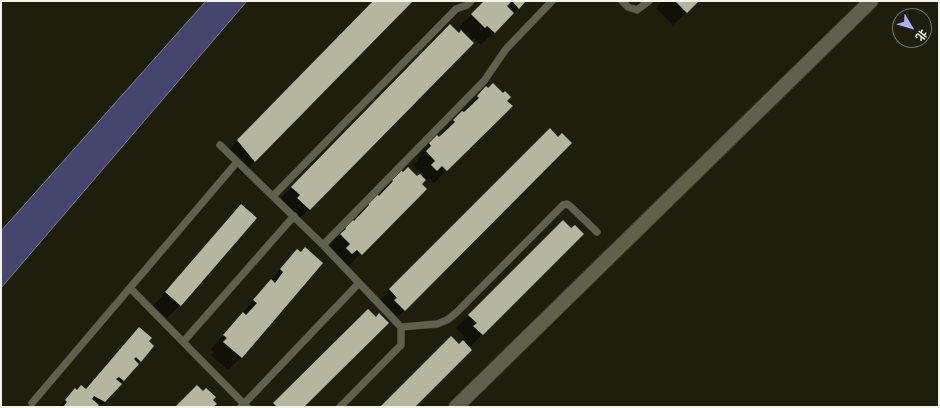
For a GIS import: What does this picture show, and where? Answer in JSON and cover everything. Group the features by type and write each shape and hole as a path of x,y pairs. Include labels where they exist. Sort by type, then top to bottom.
{"street":[{"path":"456,407 870,1"}],"lane":[{"path":"273,196 456,9 467,5 471,1"},
{"path":"323,245 484,81 506,49 552,1"},
{"path":"622,1 628,7 637,10 649,1"},
{"path":"220,145 294,216 401,326 401,345 340,407"},
{"path":"32,404 237,162"},
{"path":"401,326 437,324 447,320 456,313 563,205 567,204 570,206 597,232"},
{"path":"183,342 294,216"},
{"path":"130,288 244,406 359,283"}],"shaded area":[{"path":"206,1 247,1 1,288 1,231"}],"building":[{"path":"373,1 413,1 255,162 237,140"},
{"path":"484,1 512,1 507,6 514,13 495,33 487,26 485,28 471,14"},
{"path":"512,1 526,1 519,9"},
{"path":"675,1 699,1 687,13"},
{"path":"450,24 459,33 461,30 474,43 310,210 297,198 300,195 291,187"},
{"path":"493,83 503,93 505,91 511,97 507,101 513,106 447,171 442,166 437,171 431,165 435,161 426,151 431,146 429,143 437,135 439,137 455,122 453,120 462,111 464,112 479,98 477,96 486,86 488,88"},
{"path":"550,128 558,137 562,133 572,143 405,311 394,300 397,298 389,289"},
{"path":"408,167 417,176 420,174 426,180 422,184 427,189 362,255 357,250 352,254 346,248 350,244 340,234 346,229 344,227 352,219 354,221 377,194 379,196 393,181 391,179 401,170 403,172"},
{"path":"241,204 257,218 181,306 165,292"},
{"path":"563,220 571,228 575,225 584,234 483,335 473,326 477,323 468,315"},
{"path":"305,247 323,263 242,358 223,342 227,338 223,335 243,312 246,315 257,303 253,300 271,279 275,283 283,272 280,269 297,249 301,252"},
{"path":"368,309 376,317 379,313 389,323 304,407 277,407 273,403"},
{"path":"139,327 152,338 149,341 154,346 141,362 136,357 134,359 139,364 124,381 119,377 116,379 122,384 105,402 94,396 92,399 99,405 97,407 63,407 67,402 65,400 75,388 77,390 81,385 86,389"},
{"path":"451,336 459,344 463,340 472,350 415,407 380,407"},
{"path":"197,385 203,391 206,388 216,397 213,400 217,404 213,407 175,407"}]}
